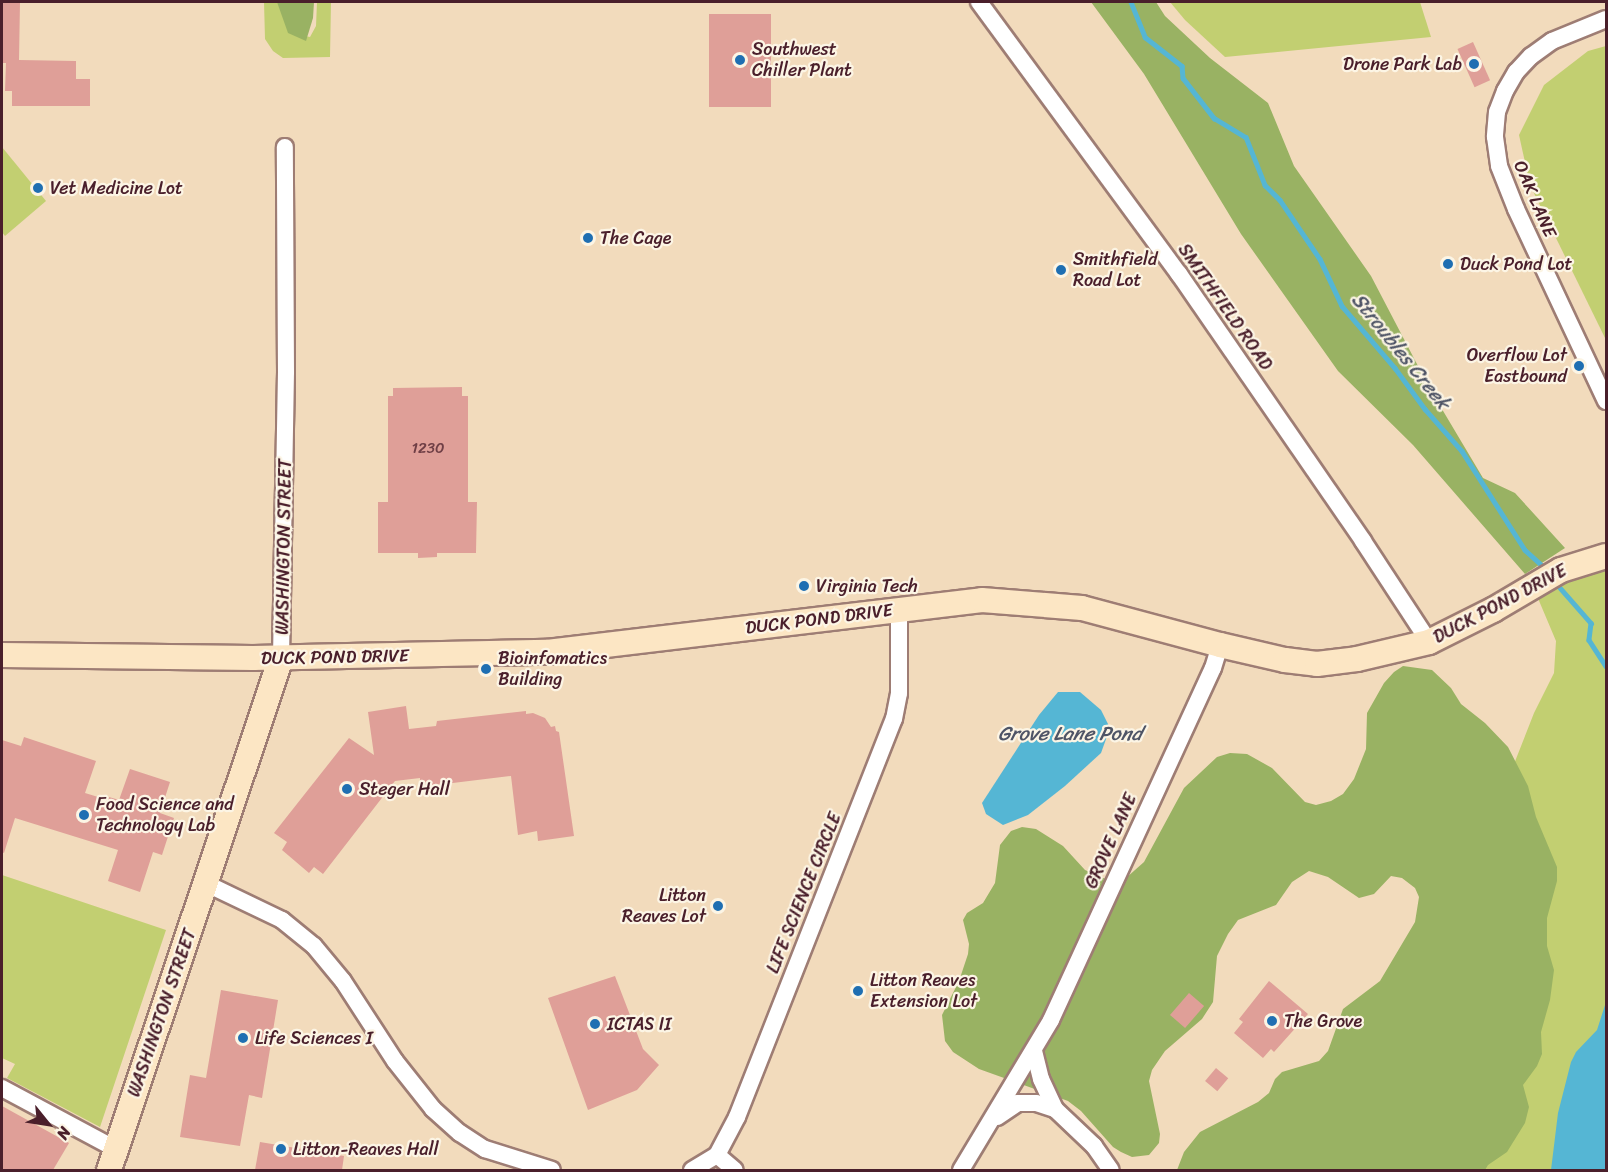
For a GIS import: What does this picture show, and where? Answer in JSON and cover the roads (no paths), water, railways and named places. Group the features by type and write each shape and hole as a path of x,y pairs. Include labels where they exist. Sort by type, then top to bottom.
{"street":[{"name":"SMITHFIELD ROAD","path":"978,2 1179,274 1363,541 1429,642"},
{"name":"OAK LANE","path":"1606,19 1552,41 1531,56 1516,72 1505,91 1497,112 1495,137 1499,166 1512,199 1606,402"},
{"name":"WASHINGTON STREET","path":"113,1160 281,658 286,395 285,147"},
{"name":"DUCK POND DRIVE","path":"2,655 281,658 547,652 982,600 1082,608 1220,645 1285,660 1317,664 1358,659 1429,642 1492,610 1561,570 1606,556"},
{"name":"LIFE SCIENCE CIRCLE","path":"717,1155 736,1117 894,719 899,693 899,609"},
{"name":"GROVE LANE","path":"961,1170 1034,1051 1088,943 1136,831 1213,668 1220,645"},
{"path":"207,884 282,920 314,946 343,981 395,1061 433,1109 460,1133 485,1149 552,1170"},
{"path":"1034,1051 1041,1079 1055,1109 1094,1146 1111,1170"},
{"path":"2,1088 113,1160"},
{"path":"990,1123 1018,1103 1036,1103 1055,1109"},
{"path":"692,1170 717,1155 735,1170"}],"water":[{"name":"Grove Lane Pond","path":"1058,692 1080,692 1101,710 1110,728 1101,753 1065,786 1028,815 1003,825 986,814 982,803 1039,715"},
{"path":"1606,1002 1606,1170 1551,1170 1558,1113 1571,1062 1576,1052 1597,1030"}],"waterway":[{"name":"Stroubles Creek","path":"1131,2 1145,37 1182,66 1183,78 1214,118 1246,137 1265,185 1280,200 1320,259 1342,306 1462,451 1525,550 1547,570"},
{"name":"Stroubles Creek","path":"1555,582 1591,623 1589,640 1606,666"}],"place":[{"name":"Southwest Chiller Plant","path":"740,60"},
{"name":"Drone Park Lab","path":"1474,64"},
{"name":"Vet Medicine Lot","path":"38,188"},
{"name":"The Cage","path":"588,238"},
{"name":"Duck Pond Lot","path":"1448,264"},
{"name":"Smithfield Road Lot","path":"1061,270"},
{"name":"Overflow Lot Eastbound","path":"1579,366"},
{"name":"Virginia Tech","path":"804,586"},
{"name":"Bioinfomatics Building","path":"486,669"},
{"name":"Steger Hall","path":"347,789"},
{"name":"Food Science and Technology Lab","path":"84,815"},
{"name":"Litton Reaves Lot","path":"718,906"},
{"name":"Litton Reaves Extension Lot","path":"858,991"},
{"name":"The Grove","path":"1272,1021"},
{"name":"ICTAS II","path":"595,1024"},
{"name":"Life Sciences I","path":"243,1038"},
{"name":"Litton-Reaves Hall","path":"281,1149"}]}
